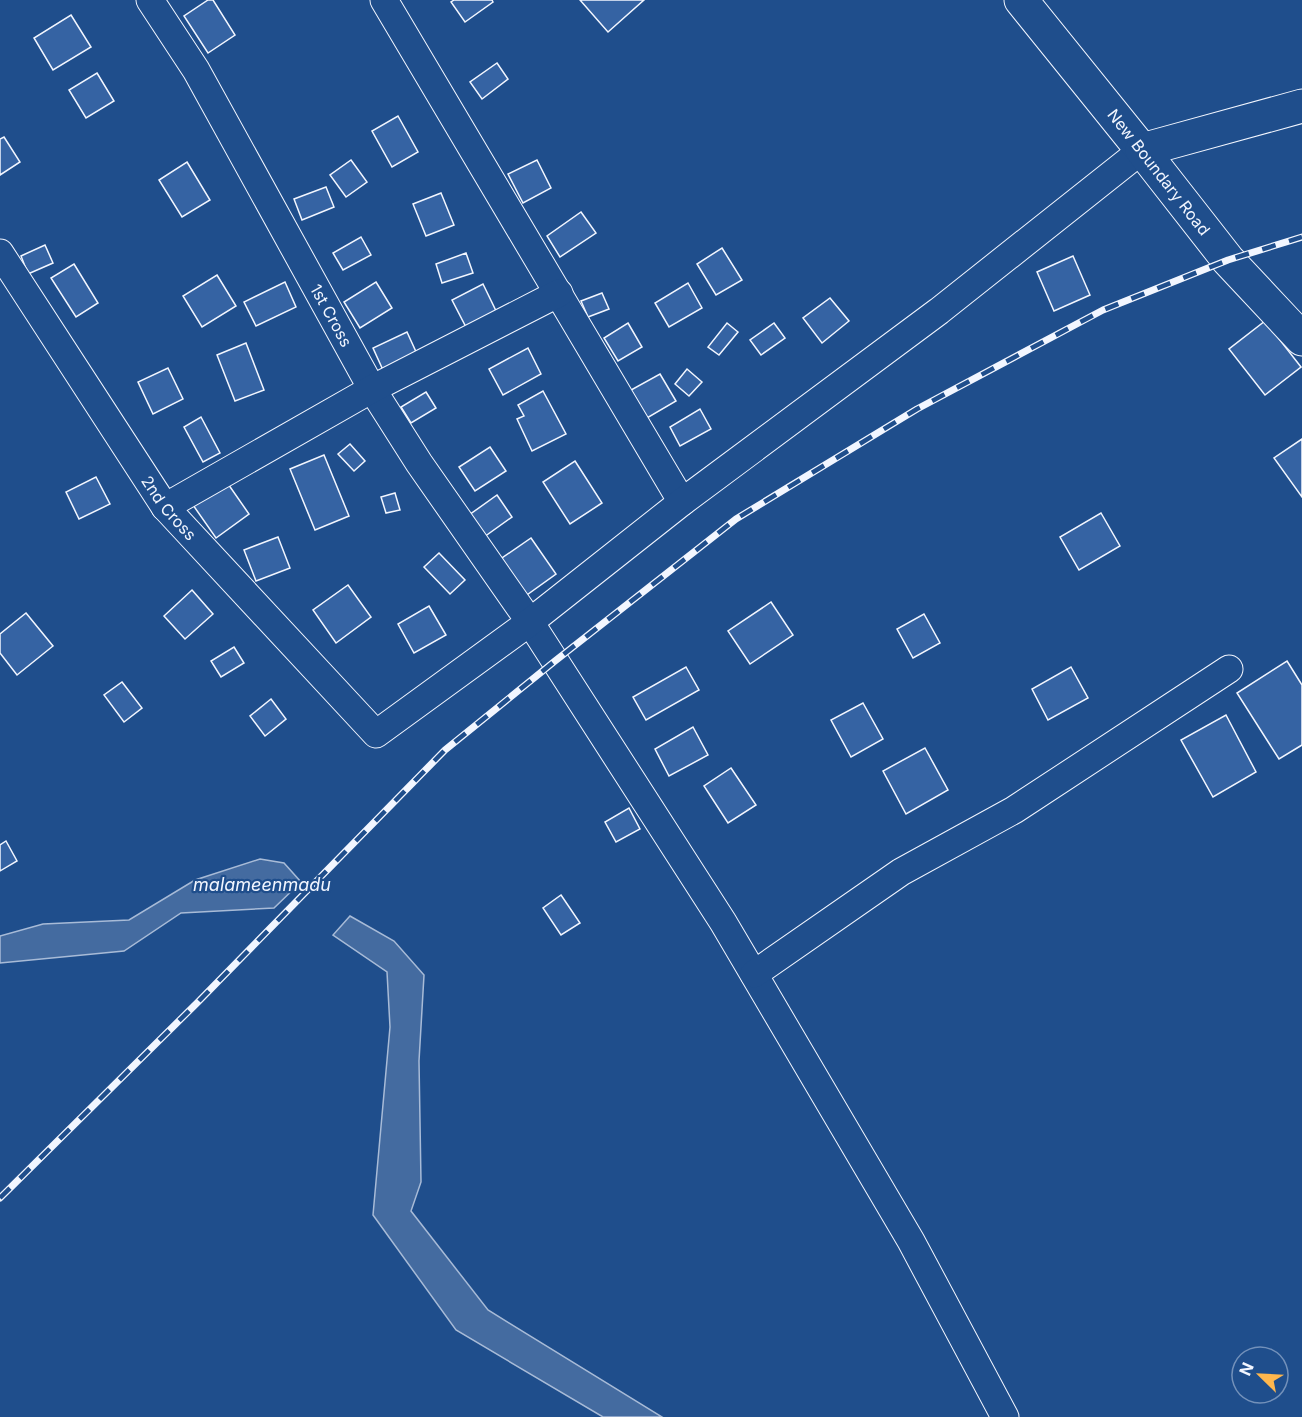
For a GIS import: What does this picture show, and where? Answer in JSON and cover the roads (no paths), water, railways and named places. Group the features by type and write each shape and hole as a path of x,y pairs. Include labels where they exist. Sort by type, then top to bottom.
{"main road":[{"name":"New Boundary Road","path":"1021,0 1228,260 1302,339"},
{"path":"1142,150 1302,106"}],"street":[{"name":"1st Cross","path":"150,0 196,69 372,389 419,463 530,622 723,922 911,1241 1005,1417"},
{"path":"384,0 682,502"},
{"path":"530,622 682,502 939,311 1142,150"},
{"name":"2nd Cross","path":"0,253 165,507 376,734 530,622"},
{"path":"165,507 372,389 559,293"},
{"path":"754,974 901,872 1014,810 1229,669"}],"water":[{"name":"malameenmadu","path":"260,859 284,863 301,882 274,908 181,913 124,951 0,963 0,936 43,924 129,920 195,880"},
{"path":"350,916 394,941 424,975 419,1061 421,1182 411,1211 488,1310 662,1417 603,1417 456,1330 373,1215 390,1027 387,972 333,935"}],"railway":[{"path":"0,1198 198,1002 445,750 736,519 917,409 1103,310 1228,260 1302,237"}]}
